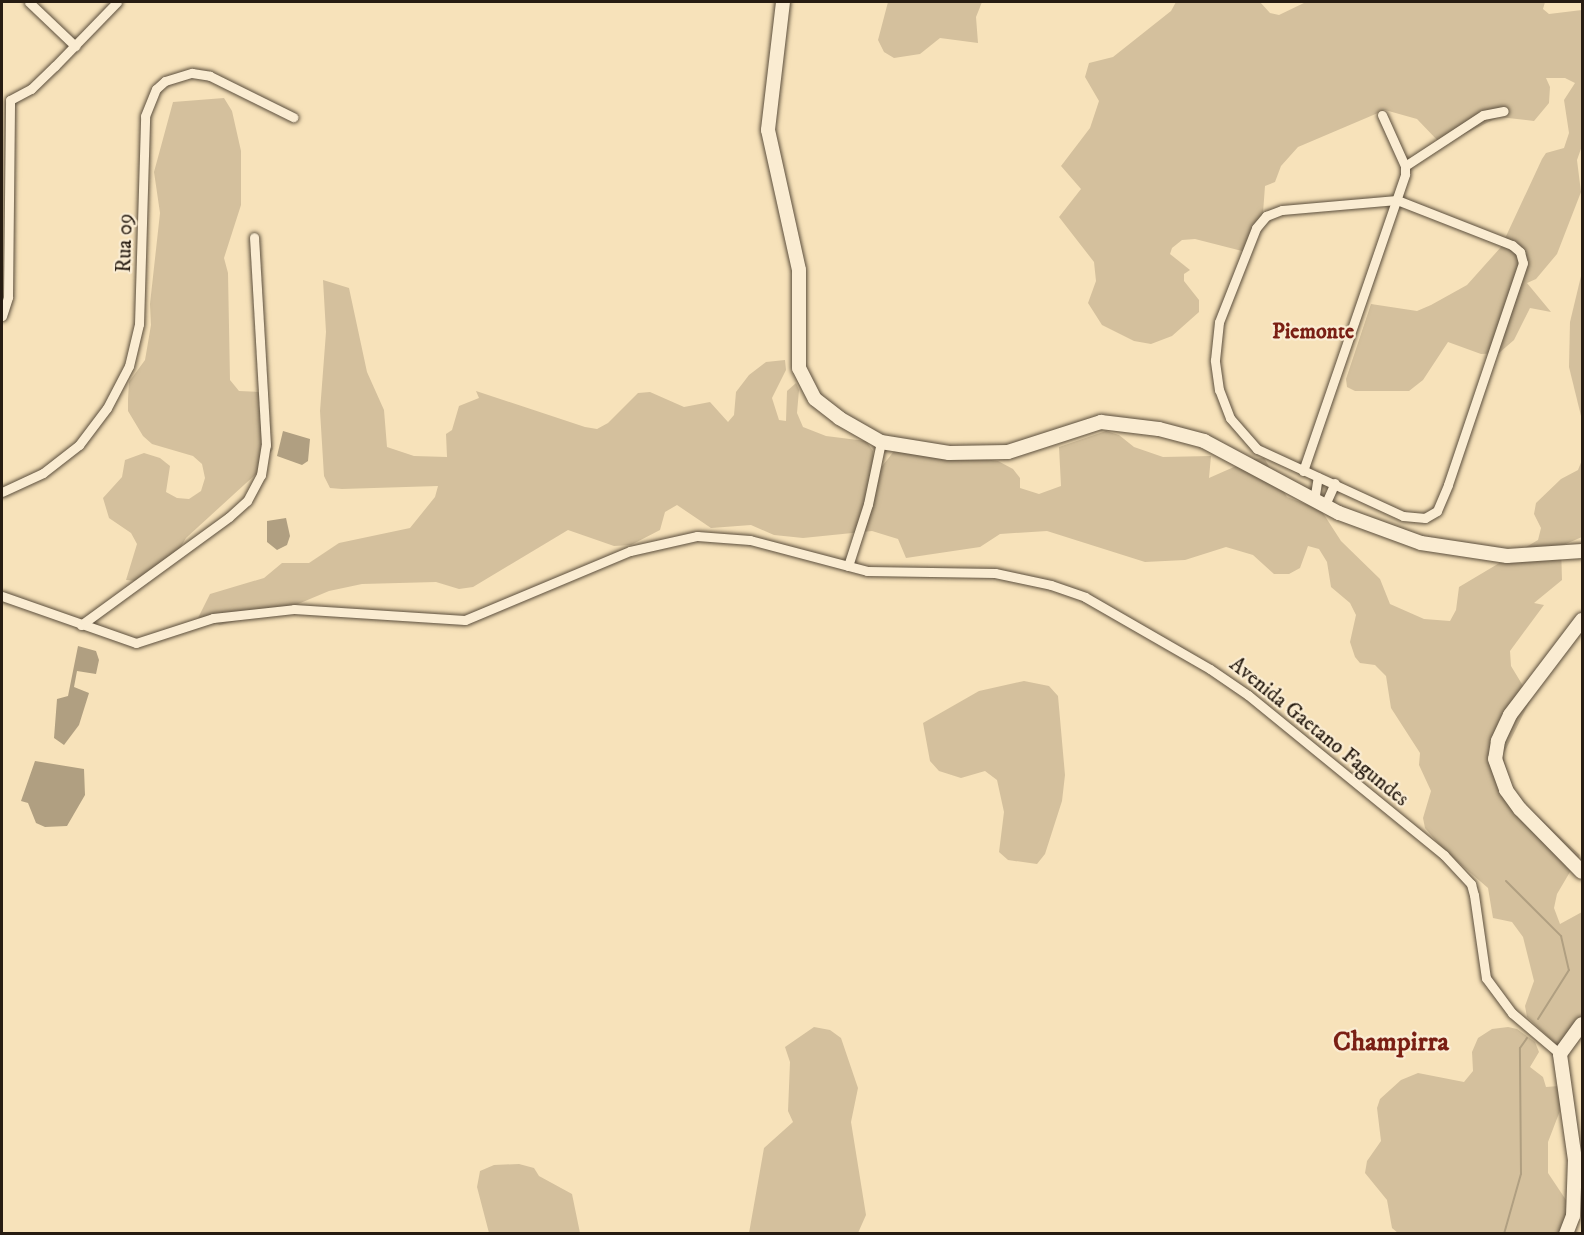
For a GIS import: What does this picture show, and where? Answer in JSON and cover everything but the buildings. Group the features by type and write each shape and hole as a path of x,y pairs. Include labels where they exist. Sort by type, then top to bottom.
{"street":[{"path":"28,2 75,46"},
{"path":"2,316 8,297 6,99 31,89 117,2"},
{"path":"783,2 768,130 799,270 799,368 815,399 839,418 881,442 950,453 1008,452 1087,425 1121,423 1204,441 1319,503 1383,531 1462,552 1507,556 1582,551"},
{"name":"Rua 09","path":"2,492 43,474 79,445 108,408 129,366 139,324 145,116 156,89 165,81 192,73 210,76 293,117"},
{"path":"1405,166 1483,115 1504,111"},
{"path":"1303,471 1397,200 1405,166 1382,116"},
{"path":"1397,200 1512,245 1520,252 1523,263 1437,511 1425,518 1403,516 1335,483 1303,471 1257,448 1230,418 1220,390 1215,360 1219,322 1256,228 1266,216 1282,210 1397,200"},
{"path":"81,625 229,517 247,501 261,475 266,445 254,237"},
{"path":"848,566 863,521 881,442"},
{"path":"1318,477 1319,503"},
{"path":"1319,503 1335,483"},
{"name":"Avenida Gaetano Fagundes","path":"2,596 126,641 144,643 213,618 276,610 465,620 630,551 697,536 750,540 867,571 994,573 1051,585 1085,597 1210,669 1248,695 1457,867 1474,895 1486,978 1512,1013 1560,1054"},
{"path":"1582,620 1510,715 1498,741 1495,759 1506,790 1520,809 1582,872"},
{"path":"1566,1233 1573,1216 1579,1160 1560,1054 1582,1024"}],"shaded area":[{"path":"888,2 982,2 976,17 978,43 940,38 920,54 894,58 884,52 878,40"},
{"path":"1176,2 1260,2 1270,13 1279,15 1306,2 1545,2 1543,9 1549,14 1582,10 1582,146 1577,160 1581,192 1557,254 1536,279 1527,283 1551,312 1530,308 1514,340 1499,353 1481,354 1448,342 1423,380 1409,391 1355,391 1347,387 1346,379 1371,304 1417,311 1431,305 1467,285 1501,247 1542,159 1546,153 1564,148 1569,133 1564,100 1575,83 1565,78 1546,78 1550,87 1549,103 1534,121 1499,117 1446,143 1439,142 1417,119 1385,110 1298,147 1281,166 1275,182 1265,186 1263,213 1246,252 1195,239 1182,240 1172,248 1170,254 1190,270 1184,274 1184,281 1199,300 1199,312 1172,336 1151,344 1134,341 1102,325 1088,303 1096,281 1094,262 1059,217 1081,189 1061,166 1090,128 1099,101 1085,77 1089,63 1113,57 1171,11"},
{"path":"224,98 232,111 241,151 241,205 224,258 228,273 230,380 239,391 259,392 273,449 256,474 186,538 180,548 138,581 126,580 137,544 131,533 109,518 103,498 122,477 125,460 144,453 160,458 170,466 166,492 177,498 189,499 201,491 205,478 202,464 193,456 152,444 143,436 128,411 128,399 129,382 145,360 151,325 150,304 160,213 154,172 173,102"},
{"path":"1582,272 1582,420 1569,367 1570,322"},
{"path":"323,280 349,288 367,372 384,410 387,447 414,456 447,457 446,434 452,430 459,406 479,398 476,391 597,429 608,423 638,393 650,392 684,407 710,402 728,422 734,415 736,392 749,375 766,362 785,360 786,370 772,398 779,420 786,421 787,391 796,383 799,390 797,413 803,427 826,436 866,441 873,451 876,474 898,446 998,461 1013,469 1020,478 1020,488 1039,494 1061,486 1059,447 1106,431 1119,435 1134,447 1163,457 1211,456 1209,478 1252,459 1264,458 1287,497 1321,510 1341,541 1380,579 1390,604 1424,619 1450,621 1456,610 1459,587 1538,540 1541,528 1534,514 1536,503 1561,479 1578,470 1582,460 1582,537 1561,546 1562,580 1534,603 1544,605 1510,651 1511,666 1531,699 1503,755 1513,793 1580,855 1557,894 1554,908 1560,924 1582,912 1582,1026 1559,1047 1527,1017 1525,1006 1534,981 1523,937 1512,922 1493,918 1488,888 1443,849 1425,828 1423,818 1431,791 1419,765 1420,753 1391,708 1386,676 1375,665 1360,663 1355,657 1350,642 1356,615 1350,603 1331,587 1327,562 1319,549 1308,546 1300,568 1289,574 1274,574 1253,555 1226,547 1185,560 1145,562 1047,531 1000,534 980,547 906,558 898,539 872,531 803,538 774,535 751,525 711,528 677,505 665,512 660,530 631,545 614,546 568,530 473,587 459,589 436,582 362,584 329,591 286,609 220,625 198,618 210,594 264,578 282,563 309,563 339,543 410,528 435,497 438,486 330,488 324,476 320,411 326,332"},
{"path":"283,431 310,439 308,461 302,465 277,456"},
{"path":"286,518 290,536 287,545 277,550 267,542 267,521"},
{"path":"78,646 96,651 99,660 96,674 77,671 74,687 89,693 79,725 64,745 54,738 57,699 68,696"},
{"path":"1024,681 1049,686 1058,696 1065,775 1062,801 1045,854 1037,864 1008,860 999,852 1004,812 997,780 985,771 961,778 939,771 930,761 923,723 979,691"},
{"path":"35,761 84,769 85,795 67,826 45,827 36,823 28,803 21,801"},
{"path":"814,1027 830,1030 841,1038 858,1088 851,1122 866,1215 858,1233 749,1233 764,1148 793,1122 788,1111 790,1062 785,1047"},
{"path":"1508,1027 1517,1029 1535,1042 1539,1052 1530,1067 1543,1077 1546,1087 1559,1086 1563,1103 1548,1142 1548,1173 1570,1206 1570,1233 1398,1233 1392,1228 1387,1200 1365,1173 1367,1161 1381,1141 1377,1108 1380,1099 1401,1080 1418,1073 1464,1082 1473,1071 1472,1052 1478,1038 1492,1029"},
{"path":"519,1164 534,1168 539,1176 572,1194 580,1233 489,1233 477,1187 480,1171 494,1165"}],"waterway":[{"path":"1506,881 1561,936 1569,970 1538,1019"},
{"path":"1504,1234 1521,1174 1520,1048 1527,1038"}],"district":[{"name":"Piemonte","path":"1313,332"},
{"name":"Champirra","path":"1391,1043"}]}
